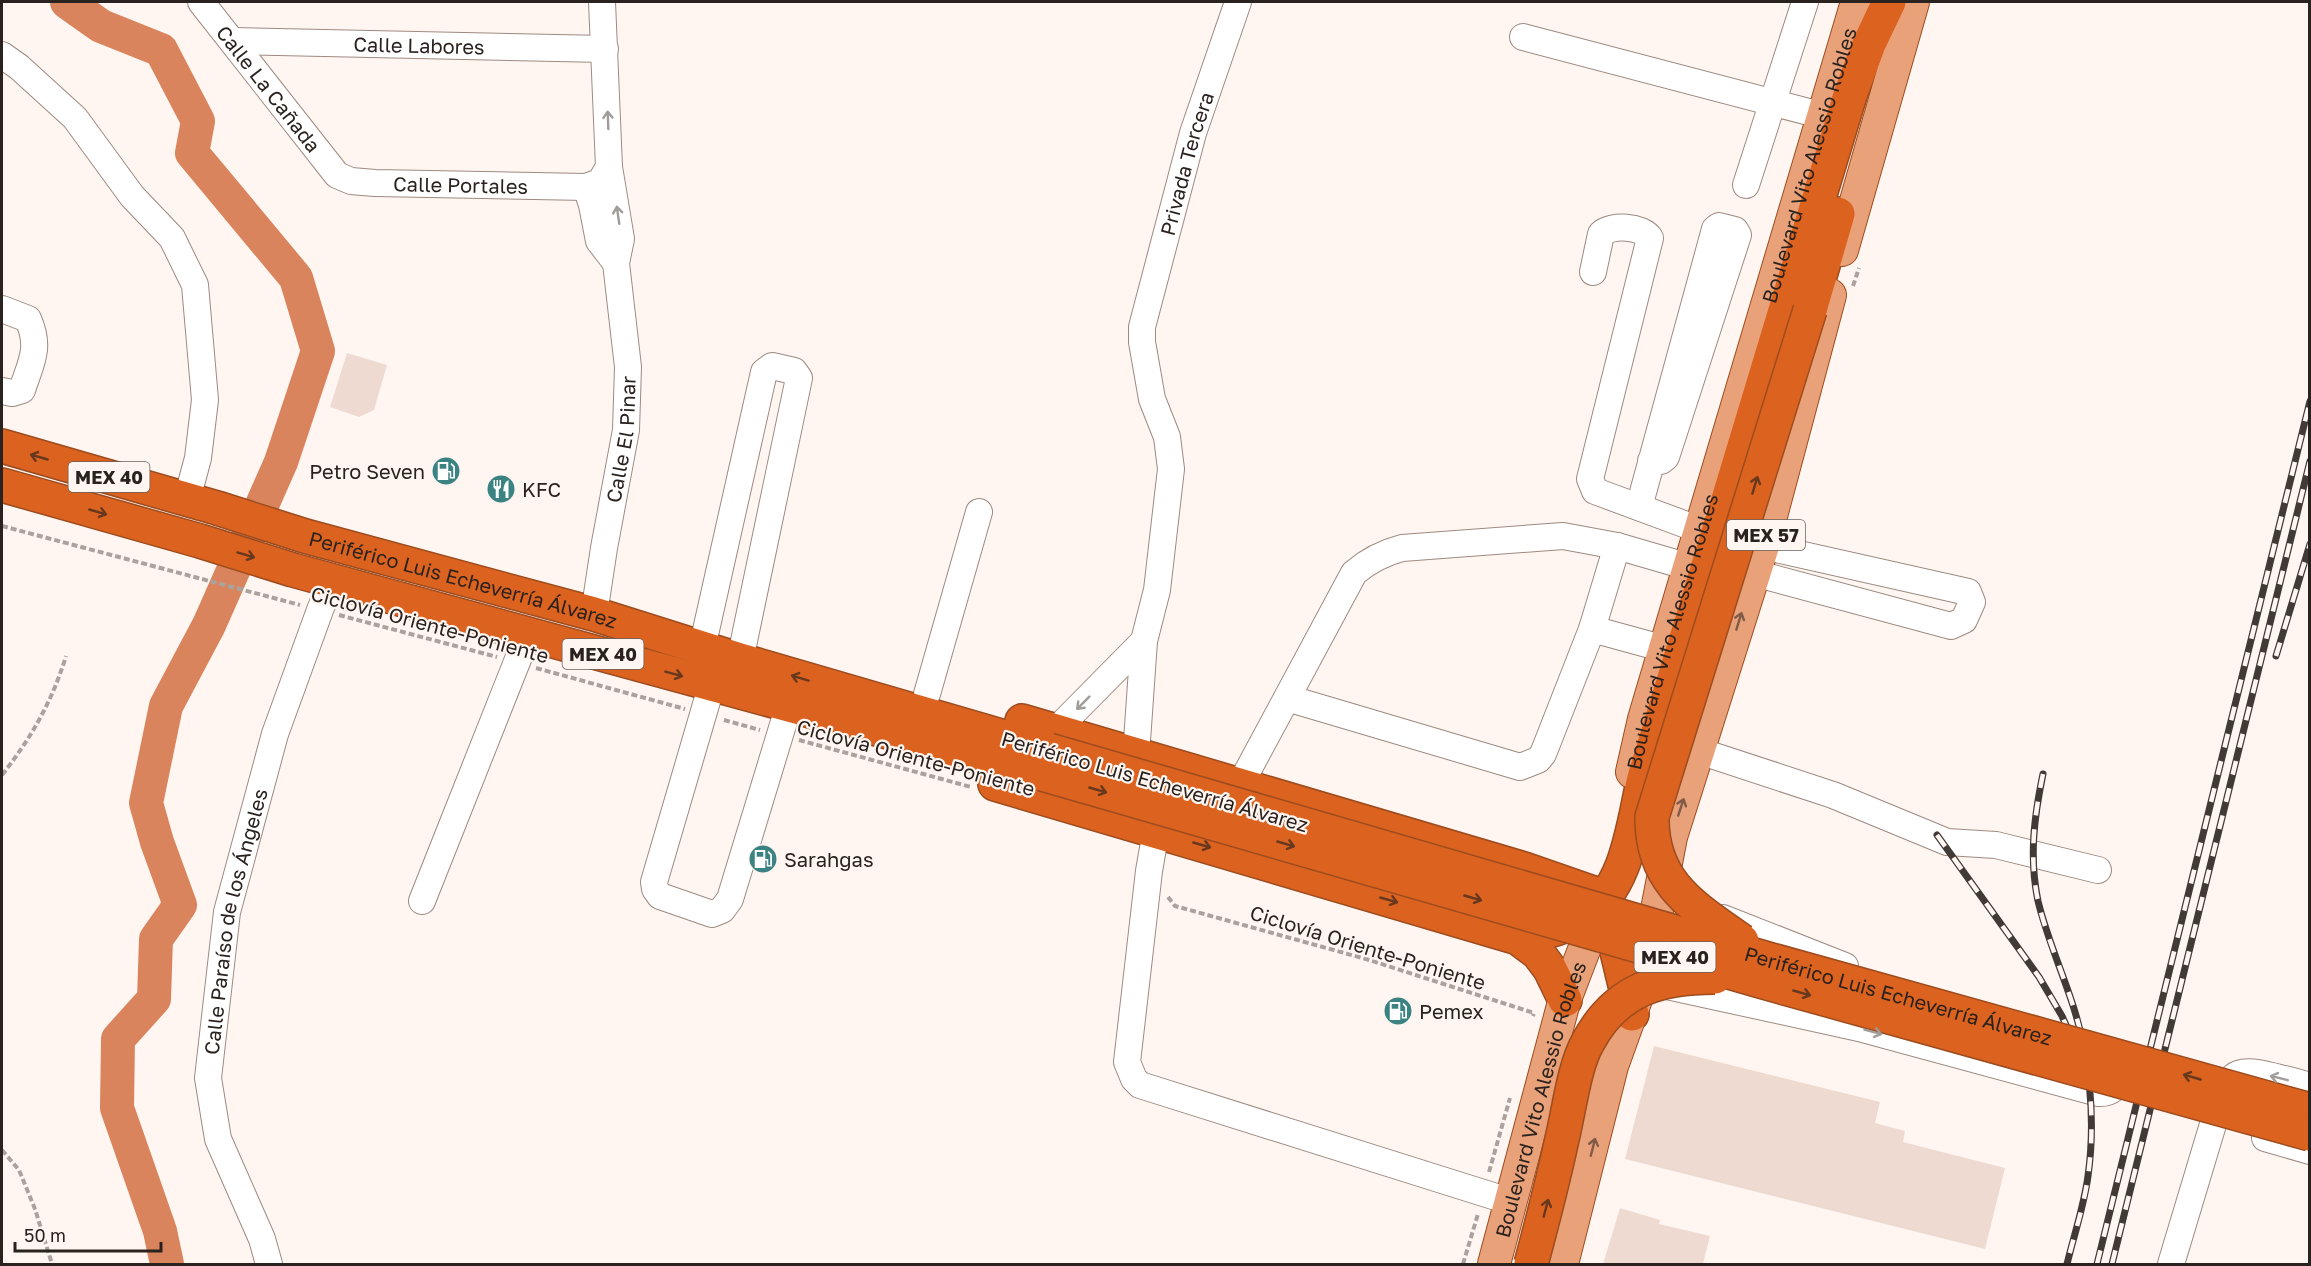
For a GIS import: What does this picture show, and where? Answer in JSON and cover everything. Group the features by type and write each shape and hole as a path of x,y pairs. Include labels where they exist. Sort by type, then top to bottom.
{"highway":[{"path":"1518,938 1564,926 1586,916 1604,897 1618,874 1626,852 1644,778 1850,95 1869,44 1889,2"},
{"path":"1764,970 1675,889 1664,873 1654,843 1652,817 1810,310 1898,2"},
{"name":"Periférico Luis Echeverría Álvarez","path":"2,446 202,503 305,536 594,614 2310,1134"},
{"name":"Periférico Luis Echeverría Álvarez","path":"2,485 332,581 522,648 784,720 913,739 1049,752"},
{"path":"856,694 903,692 927,694 1049,752 1136,755 1524,869 1604,897"},
{"path":"913,739 936,759 959,772 1006,788 1518,938 1538,953 1550,969 1565,1000"},
{"path":"1518,938 1530,927 1536,913 1538,897 1533,882 1524,869"},
{"path":"1604,897 1628,1024"},
{"path":"1531,1264 1577,1073 1587,1043 1601,1023 1616,1007 1639,990 1665,980 1764,970"},
{"name":"Periférico Luis Echeverría Álvarez","path":"1764,970 2310,1110"}],"main road":[{"name":"Boulevard Vito Alessio Robles","path":"1494,1264 1498,1198 1551,1052 1565,1000 1604,897 1644,719 1857,2"},
{"name":"MEX 57","path":"1612,1066 1644,977 1671,837 1700,751 1758,559 1846,236 1913,2"},
{"path":"1604,897 1632,958 1644,977"},
{"path":"1628,1024 1653,1004 1673,995 1693,992"},
{"path":"1551,1052 1571,1047 1581,1048 1595,1052 1612,1066 1562,1264"}],"street":[{"name":"Calle La Cañada","path":"201,2 337,174"},
{"name":"Calle El Pinar","path":"594,614 626,430 628,367 616,263 621,239 609,167 602,2"},
{"name":"Privada Tercera","path":"1136,755 1144,641 1156,590 1171,469 1167,437 1152,399 1142,342 1142,327 1193,133 1238,2"},
{"path":"1746,185 1805,2"},
{"path":"1522,37 1824,116"},
{"name":"Calle Labores","path":"233,41 605,49"},
{"path":"2,55 19,67 75,118 132,196 172,238 195,285 205,400 198,458 202,503"},
{"path":"586,187 600,182 609,167"},
{"name":"Calle Portales","path":"337,174 351,181 375,183 586,187"},
{"name":"Calle El Pinar","path":"586,187 599,241 616,263"},
{"path":"1639,507 1715,229 1719,226 1735,230 1738,235 1666,457 1661,461 1652,462"},
{"path":"1593,272 1601,234 1604,231 1612,227 1647,232 1650,238 1590,479 1595,491 1700,530"},
{"path":"2,309 28,319 34,333 36,347 22,390 12,393 2,391"},
{"path":"702,648 764,372 772,366 794,371 799,378 740,660"},
{"path":"927,694 979,512"},
{"path":"1240,785 1354,573 1368,561 1402,548 1553,536 1580,538 1617,546 1689,567"},
{"path":"1287,698 1520,767 1538,760 1543,754 1592,629 1617,546"},
{"path":"1758,559 1968,592 1972,602 1964,620 1951,626 1758,559"},
{"name":"Calle Paraíso de los Ángeles","path":"270,1264 262,1239 218,1139 208,1078 227,912 275,734 332,581"},
{"path":"1592,629 1665,649"},
{"path":"1049,752 1144,641"},
{"path":"422,901 522,648"},
{"path":"707,699 654,882 655,889 660,896 712,914 722,910 730,899 784,720"},
{"path":"1700,751 1833,795 1947,842 1996,845 2098,870"},
{"path":"1156,831 1149,871 1127,1062 1134,1079 1140,1085 1498,1198"},
{"path":"1671,837 1677,874 1685,887 1709,912 1697,915 1686,925 1678,938 1675,953 1680,975 1693,992"},
{"name":"Periférico Luis Echeverría Álvarez","path":"1644,977 1661,985 1858,1028 2098,1093 2105,1094 2112,1090 2120,1083 2125,1073 2127,1057 2112,1042 1838,964 1709,912"},
{"path":"2171,1264 2224,1125 2228,1080 2236,1074 2249,1070 2310,1086"},
{"path":"2224,1125 2310,1151"}],"path":[{"name":"Ciclovía Oriente-Poniente","path":"2,526 320,610 522,648 784,720 976,789"},
{"path":"2,775 27,744 60,676 66,656"},
{"name":"Ciclovía Oriente-Poniente","path":"1149,871 1175,906 1366,959 1534,1013 1531,1024"},
{"path":"1463,1264 1498,1198 1512,1092"},
{"path":"2,1150 19,1170 51,1264"}],"building":[{"path":"347,353 387,365 374,410 359,417 330,407"},
{"path":"1654,1046 1880,1102 1875,1123 1905,1131 1903,1142 2005,1168 1985,1249 1625,1159"},
{"path":"1620,1208 1660,1220 1659,1224 1710,1236 1703,1264 1603,1264"}],"waterway":[{"path":"67,2 101,26 161,50 198,121 192,153 296,278 318,351 281,462 209,625 166,706 146,803 157,842 180,905 156,939 154,999 118,1039 117,1108 160,1231 167,1264"}],"railway":[{"path":"2097,1264 2310,401"},
{"path":"2112,1264 2310,461"},
{"path":"2276,656 2310,544"},
{"path":"2043,774 2034,838 2035,885 2043,920 2080,1030 2087,1065 2091,1112 2090,1160 2086,1187 2067,1264"},
{"path":"1937,835 2039,977 2062,1016 2080,1057"}],"place":[{"name":"Petro Seven","path":"446,471"},
{"name":"KFC","path":"501,489"},
{"name":"Sarahgas","path":"763,859"},
{"name":"Pemex","path":"1398,1011"}]}
